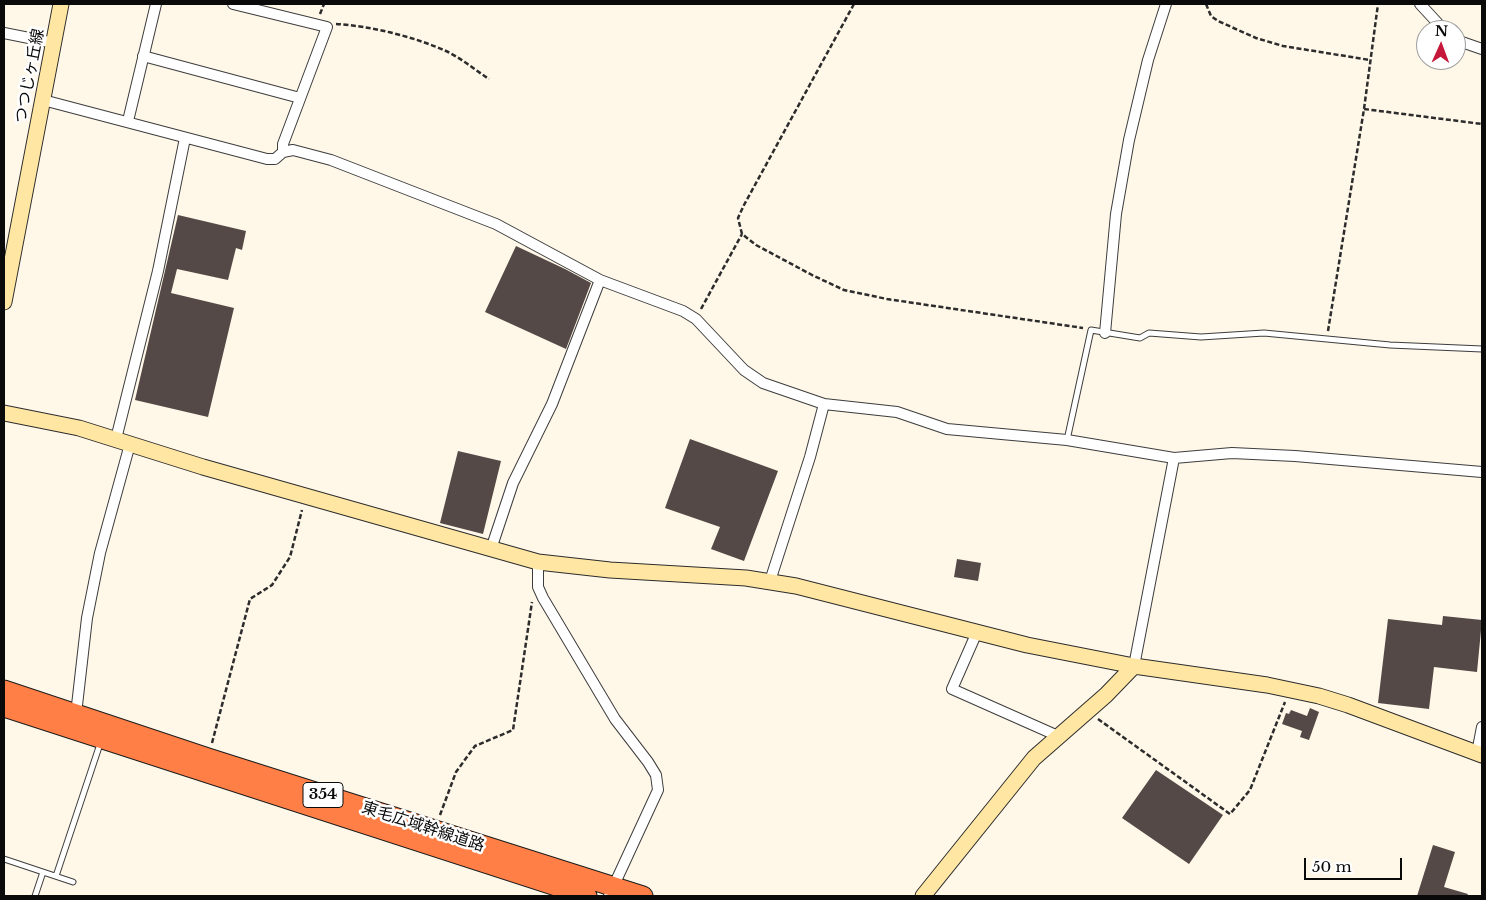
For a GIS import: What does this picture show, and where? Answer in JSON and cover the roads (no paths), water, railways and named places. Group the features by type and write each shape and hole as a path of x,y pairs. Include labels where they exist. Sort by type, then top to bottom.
{"highway":[{"name":"東毛広域幹線道路","path":"4,690 208,758 434,830 611,892 643,896"},
{"name":"東毛広域幹線道路","path":"4,706 588,896"}],"street":[{"name":"つつじヶ丘線","path":"4,302 61,4"},
{"path":"128,121 156,4"},
{"path":"233,4 327,27 283,144 283,152"},
{"path":"1105,334 1116,214 1128,149 1148,60 1166,4"},
{"path":"1420,4 1435,20"},
{"path":"4,33 54,43"},
{"path":"1466,43 1482,49"},
{"path":"143,56 300,98"},
{"path":"43,100 128,121 266,160 275,159 283,152 293,150 331,160 459,208 496,224 600,280 683,311 696,319 744,370 763,383 824,404 897,412 947,429 1067,440 1174,458 1232,453 1286,455 1482,472"},
{"path":"76,714 87,618 185,138"},
{"path":"491,549 513,483 552,404 600,280"},
{"path":"770,581 810,457 824,404"},
{"path":"4,413 62,424 203,468 538,562 602,570 770,581 1036,646 1134,666 1291,689 1348,705 1480,754 1482,727"},
{"path":"923,896 1034,758 1116,685 1134,666 1174,458"},
{"path":"538,562 538,587 615,719 656,775 658,790 611,892"},
{"path":"978,632 952,689 1058,736"}],"lane":[{"path":"1067,440 1091,330 1105,334 1140,338 1149,333 1201,337 1264,333 1390,344 1482,349"},
{"path":"56,876 102,738"},
{"path":"4,859 73,882"},
{"path":"35,896 43,872"}]}
